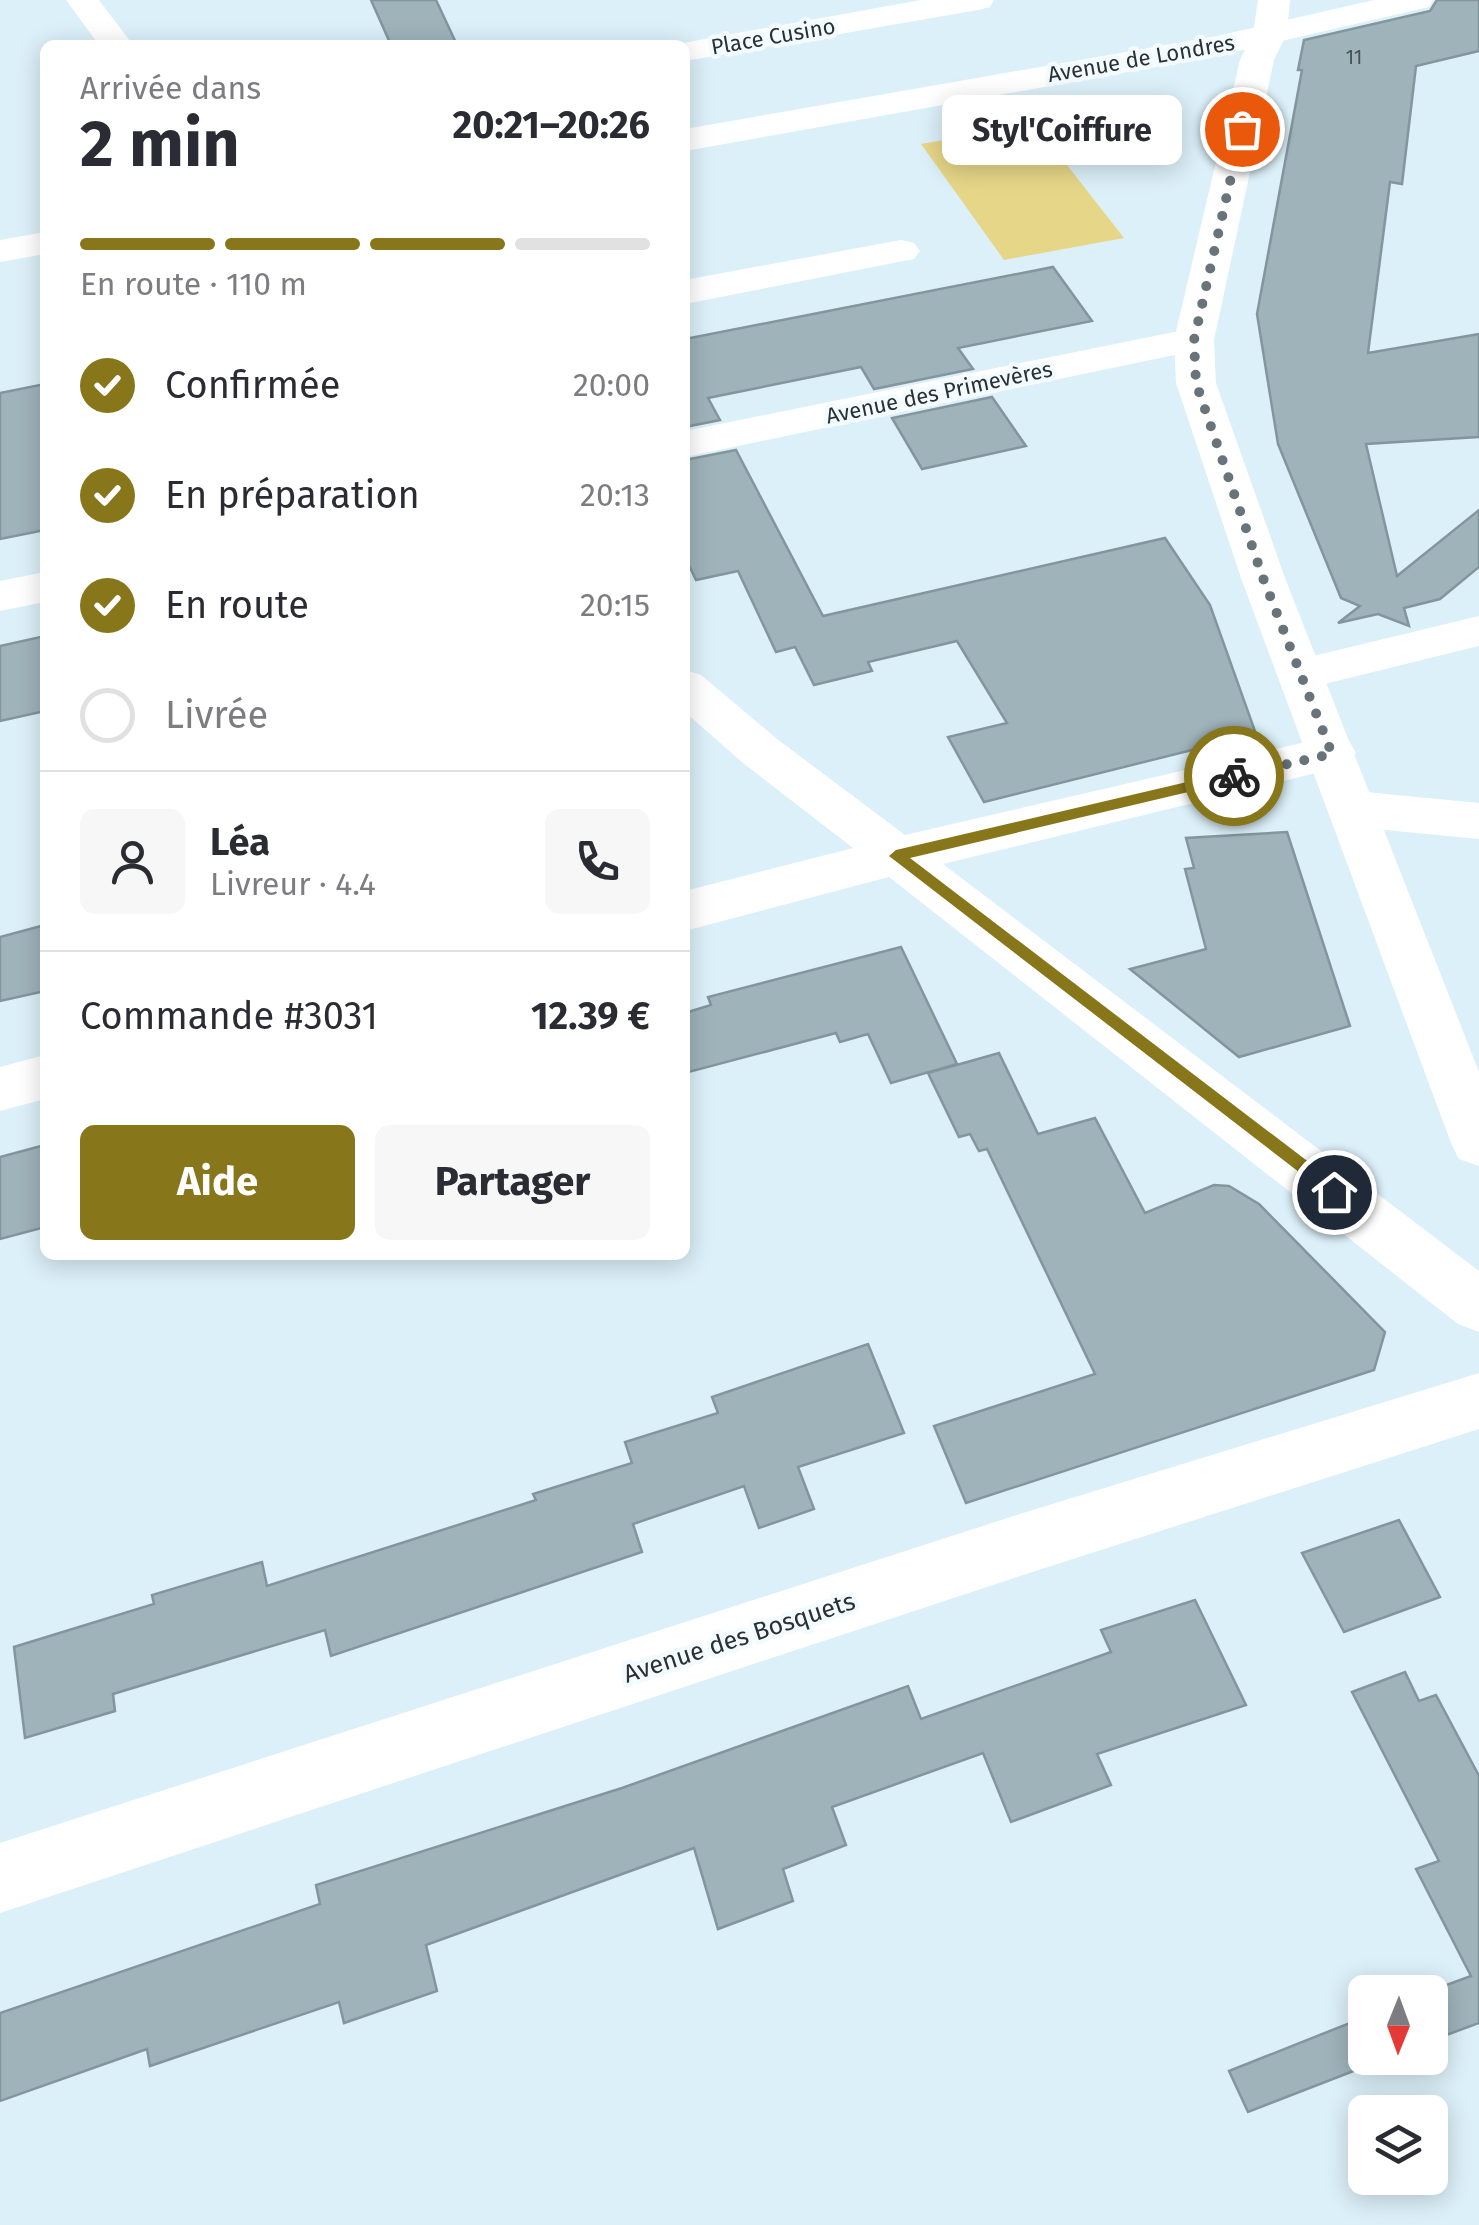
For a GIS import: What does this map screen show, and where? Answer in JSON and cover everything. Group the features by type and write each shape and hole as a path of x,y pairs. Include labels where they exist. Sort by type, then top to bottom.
{"street":[{"path":"82,0 112,40"},
{"name":"Place Cusino","path":"690,50 978,0"},
{"name":"Avenue de Londres","path":"690,139 1272,17 1417,0"},
{"path":"1272,17 1258,60 1194,340 1196,383 1300,674 1479,1143"},
{"path":"0,251 40,245"},
{"path":"690,291 900,251"},
{"name":"Avenue des Primevères","path":"690,443 1194,340"},
{"path":"0,596 40,588"},
{"path":"1300,674 1478,631"},
{"path":"690,690 760,750 1479,1306"},
{"path":"690,910 896,856 1332,754"},
{"path":"1354,809 1479,821"},
{"path":"0,1088 40,1078"},
{"name":"Avenue des Bosquets","path":"0,1878 985,1556 1479,1401"}],"shaded area":[{"path":"1035,124 1124,238 1004,260 921,144"}],"building":[{"path":"371,0 436,0 455,40 389,40"},
{"path":"1437,0 1479,0 1479,51 1416,66 1402,184 1390,182 1368,353 1479,334 1479,437 1366,444 1397,576 1479,510 1479,567 1440,599 1404,608 1409,626 1378,614 1338,623 1360,606 1341,598 1278,444 1257,314 1302,70 1298,70 1304,40 1430,11"},
{"path":"1053,267 1092,321 958,348 973,369 874,389 861,367 708,398 720,420 690,426 690,338"},
{"path":"40,385 40,531 0,539 0,393"},
{"path":"992,397 1026,446 922,469 892,418"},
{"path":"736,450 823,616 1165,538 1210,605 1256,734 984,802 948,737 1007,723 957,641 868,662 872,671 814,685 795,647 776,652 738,571 696,580 690,567 690,459"},
{"path":"40,637 40,712 0,721 0,646"},
{"path":"1287,832 1350,1026 1239,1057 1130,969 1206,949 1185,869 1194,868 1186,838"},
{"path":"40,926 40,992 0,1001 0,937"},
{"path":"901,947 957,1064 891,1083 868,1034 840,1042 836,1033 690,1072 690,1011 711,1005 708,997"},
{"path":"999,1053 1038,1134 1095,1118 1145,1213 1214,1185 1229,1186 1259,1204 1385,1332 1374,1370 966,1503 934,1426 1095,1374 987,1149 979,1151 970,1134 959,1137 928,1073"},
{"path":"40,1146 40,1228 0,1239 0,1157"},
{"path":"868,1344 904,1433 798,1467 814,1509 759,1528 744,1486 633,1524 642,1552 331,1656 325,1630 113,1694 115,1711 25,1738 14,1647 154,1604 152,1595 262,1562 267,1586 536,1500 533,1494 632,1463 625,1442 718,1413 712,1397"},
{"path":"1399,1520 1440,1597 1344,1632 1302,1553"},
{"path":"1195,1600 1246,1705 1097,1754 1111,1785 1011,1822 983,1753 832,1807 846,1845 783,1869 793,1901 718,1929 694,1848 426,1945 437,1991 344,2023 339,2002 150,2066 147,2049 0,2101 0,2013 320,1904 316,1885 622,1788 908,1686 921,1719 1111,1652 1101,1630"},
{"path":"1405,1672 1419,1701 1436,1695 1479,1776 1479,2023 1448,2034 1448,1984 1471,1976 1416,1869 1439,1861 1352,1692"},
{"path":"1348,2024 1348,2073 1248,2112 1229,2071"}],"way so far":[{"path":"1234,776 1332,754 1263,578 1196,383 1194,340 1242,129"}],"place":[{"name":"Styl'Coiffure","path":"1242,129"}],"route":[{"path":"1234,776 896,856 1334,1192"}]}
